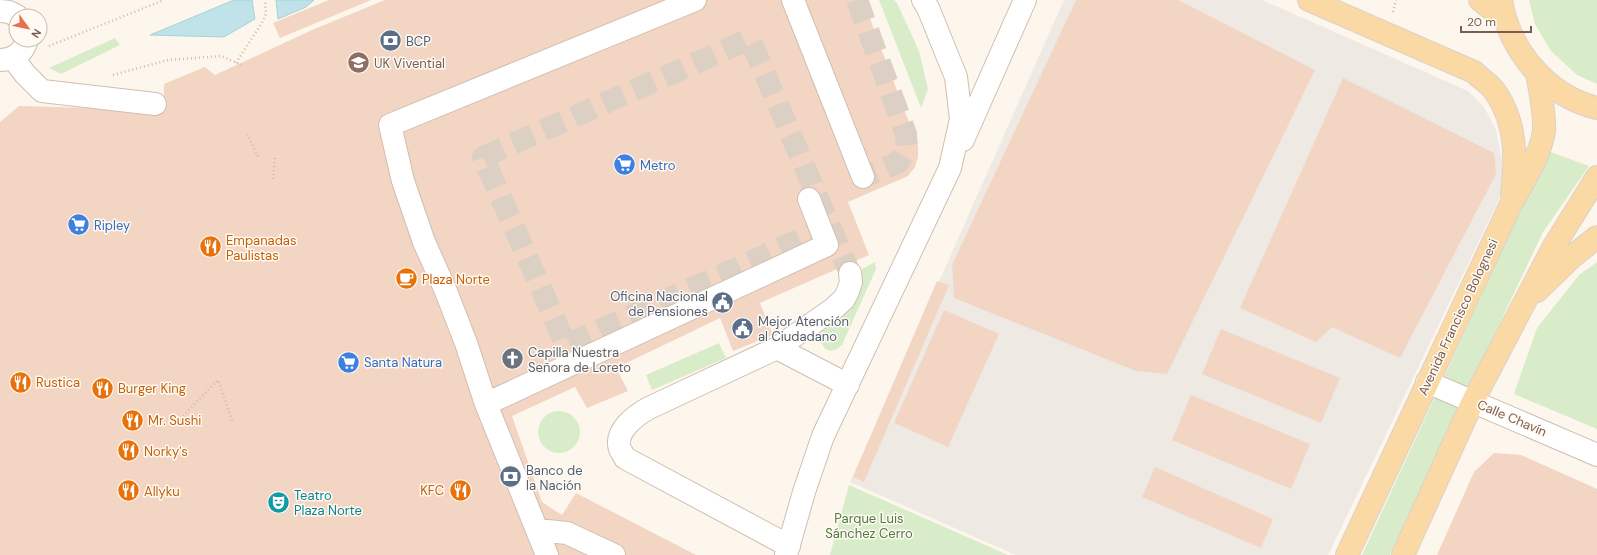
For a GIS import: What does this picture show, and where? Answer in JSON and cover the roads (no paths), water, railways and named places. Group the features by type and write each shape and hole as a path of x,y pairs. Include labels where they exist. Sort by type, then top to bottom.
{"main road":[{"path":"1309,0 1474,72 1496,92 1505,110 1514,140 1516,165 1511,204"},
{"path":"1480,0 1506,21"},
{"path":"1501,0 1506,21 1519,49 1537,73 1562,93 1576,101 1597,108"},
{"name":"Avenida Francisco Bolognesi","path":"1347,555 1511,204 1528,174 1537,153 1544,131 1537,73"},
{"path":"1403,555 1473,402 1522,305 1554,246 1597,177"},
{"path":"1522,305 1573,256 1597,237"}],"street":[{"path":"547,555 486,404 466,343 445,289 424,242 405,187 390,125 695,0"},
{"path":"793,0 863,177"},
{"path":"923,0 928,8 956,77 961,120 949,172"},
{"path":"850,273 851,282 844,299 777,348 644,411 628,422 620,441 620,449 626,458 787,550 804,492 823,436 949,172 1025,0"},
{"path":"11,56 25,74 42,91 155,104"},
{"path":"486,404 827,245 808,199"},
{"path":"777,348 848,385"},
{"name":"Calle Chavín","path":"1427,382 1597,455"},
{"path":"537,530 567,533 614,555"}],"water":[{"path":"234,0 252,0 255,19 224,37 150,35"},
{"path":"276,0 314,0 306,7 278,19"}],"tunnel":[{"path":"857,0 906,134 907,148 898,163 863,177"},
{"path":"830,226 566,345 483,157 750,39 850,273"}],"place":[{"name":"BCP","path":"390,41"},
{"name":"UK Vivential","path":"358,63"},
{"name":"Metro","path":"625,165"},
{"name":"Ripley","path":"78,225"},
{"name":"Empanadas Paulistas","path":"210,247"},
{"name":"Plaza Norte","path":"407,279"},
{"name":"Oficina Nacional de Pensiones","path":"723,303"},
{"name":"Mejor Atención al Ciudadano","path":"743,328"},
{"name":"Capilla Nuestra Señora de Loreto","path":"513,359"},
{"name":"Santa Natura","path":"348,362"},
{"name":"Rustica","path":"20,382"},
{"name":"Burger King","path":"102,388"},
{"name":"Mr. Sushi","path":"133,420"},
{"name":"Norky's","path":"129,451"},
{"name":"Banco de la Nación","path":"511,477"},
{"name":"KFC","path":"460,490"},
{"name":"Allyku","path":"128,491"},
{"name":"Teatro Plaza Norte","path":"279,502"}],"park label":[{"name":"Parque Luis Sánchez Cerro","path":"869,526"}]}
